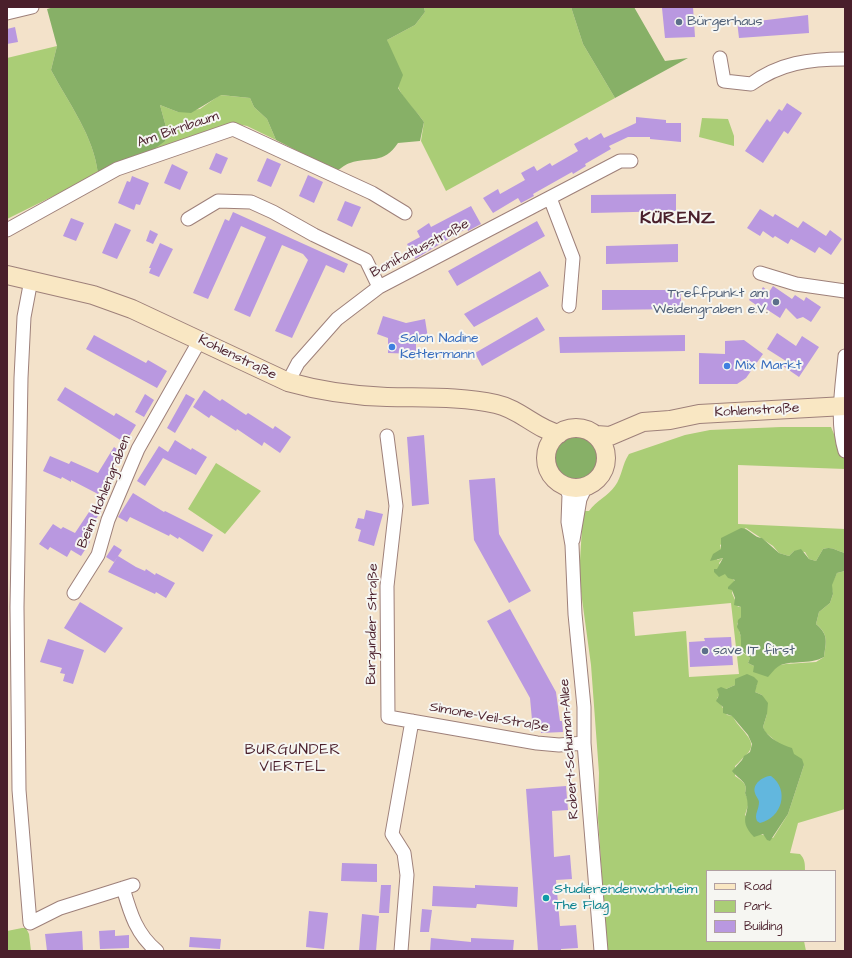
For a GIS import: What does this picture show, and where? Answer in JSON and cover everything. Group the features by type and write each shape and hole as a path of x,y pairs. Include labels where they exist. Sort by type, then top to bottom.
{"main road":[{"name":"Kohlenstraße","path":"7,275 114,302 200,340 288,382 312,389 363,395 477,401 505,406 522,414 546,430 559,434 566,430 578,428 589,430 596,435 608,436 643,422 670,420 698,414 842,406"},
{"name":"Kohlenstraße","path":"477,401 536,436 548,450"},
{"name":"Kohlenstraße","path":"586,486 600,475 606,459 618,445 670,420"},
{"path":"559,434 552,440 548,450 547,459 549,470 556,479 566,485 576,487 586,486"},
{"path":"596,435 604,446 606,459"}],"street":[{"path":"7,13 32,7"},
{"path":"720,58 724,81 750,84 767,73 798,62 845,58"},
{"name":"Am Birnbaum","path":"7,230 117,168 233,129 372,192 405,213"},
{"name":"Bonifatiusstraße","path":"288,382 298,363 337,319 380,287 620,161 631,161"},
{"path":"550,198 573,258 569,306"},
{"path":"188,219 218,201 251,202 366,260 380,287"},
{"path":"760,273 796,284 845,292"},
{"path":"31,280 24,317 21,378 17,607 19,790 30,923 60,908 128,886 135,923 142,936 157,951"},
{"name":"Beim Hohlengraben","path":"74,593 98,555 108,520 138,448 200,340"},
{"path":"845,356 841,438 845,451"},
{"name":"Burgunder Straße","path":"387,436 396,506 387,586 388,717"},
{"name":"Robert-Schuman-Allee","path":"566,485 569,495 568,522 572,546 575,614 584,708 584,743 601,951"},
{"name":"Robert-Schuman-Allee","path":"572,546 580,496 586,486"},
{"name":"Simone-Veil-Straße","path":"388,717 537,743 559,745 584,743"},
{"path":"401,951 407,874 404,853 392,834 412,721"}],"green space":[{"path":"54,7 424,7 425,12 415,25 387,40 403,75 398,88 424,122 420,141 398,143 392,150 382,157 350,163 337,171 276,140 267,119 254,107 250,98 221,95 191,113 178,112 160,105 166,127 165,141 153,150 98,174 92,146 80,120 51,70 57,46 47,9"},
{"path":"424,7 571,7 583,44 615,98 446,191 421,141 424,122 401,94 395,78 387,40 415,25 425,12"},
{"path":"571,7 634,7 665,61 688,58 615,98 583,44"},
{"path":"57,46 51,70 80,120 92,146 98,174 7,219 7,58"},
{"path":"220,95 250,98 254,107 267,119 276,140 247,126 237,124 153,150 166,127 160,105 178,112 200,109"},
{"path":"702,118 728,119 734,136 734,146 699,137"},
{"path":"781,427 831,427 845,460 845,469 738,465 738,524 845,529 845,553 832,548 826,548 823,549 816,561 809,559 805,552 794,551 789,556 779,553 773,546 746,528 720,545 721,549 717,560 723,558 719,563 725,573 735,581 732,593 738,607 741,607 741,617 737,624 742,640 741,651 750,658 748,663 754,666 754,669 786,664 816,662 824,657 826,639 823,631 816,624 819,612 830,603 833,594 831,585 837,573 845,571 845,809 798,823 790,853 800,854 802,856 805,870 706,870 706,942 804,942 806,951 607,951 598,818 599,773 591,665 579,577 583,511 589,511 612,490 619,479 629,454 685,435 710,430","holes":["731,603 739,674 689,677 686,631 635,636 633,612","735,685 757,685 755,692 762,695 767,714 763,727 765,732 804,765 788,814 773,838 760,834 745,815 749,802 745,793 746,787 744,783 735,776 735,766 750,750 750,740 735,721 733,716 727,715 717,698 726,689"]},
{"path":"577,437 589,441 595,447 599,459 595,471 589,477 577,481 565,477 559,471 555,459 559,447 565,441"},
{"path":"216,463 261,491 225,534 188,509"},
{"path":"744,528 759,538 762,538 779,553 789,556 794,551 801,549 809,559 816,561 823,549 826,548 832,548 845,553 845,571 837,573 832,585 833,594 830,603 819,612 816,624 825,635 826,639 824,657 812,661 783,664 776,668 768,677 753,672 754,666 748,663 750,658 741,650 741,640 737,627 738,620 741,617 741,607 734,605 735,598 732,590 728,589 728,587 735,580 728,578 725,574 719,577 714,572 714,569 717,569 723,558 710,561 713,554 721,549 721,538"},
{"path":"747,674 754,677 758,681 755,692 762,695 768,703 767,714 763,727 765,731 775,740 792,748 794,754 802,759 804,765 788,814 770,841 767,840 763,834 754,837 746,825 745,820 748,806 745,793 746,786 732,771 744,756 750,752 752,744 748,735 732,716 723,713 723,707 716,701 719,695 717,689 721,687 726,689 735,685 735,679"},
{"path":"26,928 29,934 31,951 7,951 7,931"}],"water":[{"path":"771,776 777,782 780,789 782,796 781,803 774,816 760,823 756,819 759,800 754,790 759,781"}],"building":[{"name":"Bürgerhaus","path":"693,7 695,37 665,38 662,8"},
{"path":"808,15 809,33 739,38 737,21 758,19 758,21"},
{"path":"15,27 18,42 7,44 7,29"},
{"path":"787,103 802,113 788,134 784,131 763,163 745,151 767,119 770,122 779,109 782,111"},
{"path":"636,117 666,120 666,123 681,123 681,142 650,139 650,137 628,137 609,146 611,149 585,164 586,166 573,174 572,172 533,194 534,196 521,203 518,198 493,213 483,198 498,189 500,194 525,180 521,173 534,166 537,171 550,163 552,166 578,151 574,144 587,137 589,140 601,133 604,138 636,123"},
{"path":"216,153 228,158 221,174 209,169"},
{"path":"267,158 281,164 271,187 257,181"},
{"path":"172,164 188,172 180,190 164,183"},
{"path":"308,175 323,182 314,203 299,196"},
{"path":"132,176 149,183 140,205 136,204 134,210 118,203 127,181 130,182"},
{"path":"676,194 676,211 591,213 591,195"},
{"path":"345,201 361,207 352,227 337,220"},
{"path":"471,206 481,224 468,231 467,228 415,259 407,244 420,237 417,231 429,223 431,227"},
{"path":"760,209 773,217 775,214 798,228 803,221 826,236 830,230 842,239 831,255 819,247 815,253 791,239 788,244 775,236 773,238 763,231 760,236 747,228"},
{"path":"233,212 348,264 344,273 326,265 292,338 275,331 308,260 303,254 282,245 250,317 234,310 266,237 241,226 208,299 193,293 225,219 229,221"},
{"path":"71,218 84,223 76,241 63,236"},
{"path":"537,221 545,236 457,286 448,271"},
{"path":"115,223 131,230 117,259 102,253"},
{"path":"150,230 158,234 153,244 146,241"},
{"path":"160,243 173,249 159,277 149,273 151,268 149,268"},
{"path":"678,244 678,262 606,264 606,246"},
{"path":"540,271 549,286 474,327 464,314"},
{"path":"773,286 792,299 795,295 804,301 806,297 821,307 811,322 803,317 797,319 786,308 780,318 749,300 756,289 760,292 763,287 769,292"},
{"path":"602,290 681,290 681,309 602,310"},
{"path":"383,316 406,323 425,319 428,338 416,342 416,354 388,353 388,338 377,334"},
{"path":"537,317 545,330 482,366 475,353"},
{"path":"777,333 796,346 802,336 819,347 799,377 783,366 786,361 767,349"},
{"path":"94,335 146,363 148,360 167,371 157,388 86,349"},
{"path":"685,335 685,351 560,353 559,337"},
{"name":"Mix Markt","path":"744,340 763,354 746,378 737,384 699,384 699,353 725,354 725,341"},
{"path":"65,387 114,416 116,413 136,425 125,443 57,400"},
{"path":"204,390 220,401 222,399 246,415 248,413 273,429 275,426 291,437 280,453 264,442 262,446 237,429 236,431 211,415 209,418 193,407"},
{"path":"145,394 154,400 144,417 135,412"},
{"path":"186,394 195,399 175,433 167,428"},
{"path":"424,435 429,504 412,506 407,437"},
{"path":"175,440 191,450 192,448 207,457 196,475 163,458 145,486 137,481 159,446 168,452"},
{"path":"114,447 123,453 98,494 71,480 71,482 62,477 61,479 43,471 50,456 69,464 71,461 98,473"},
{"path":"495,478 499,534 531,591 509,603 474,540 469,480"},
{"path":"133,493 164,512 165,511 213,535 203,552 179,537 178,539 170,534 169,536 130,517 127,522 118,517"},
{"path":"93,506 101,511 84,538 90,542 81,556 71,550 67,557 50,547 48,550 39,544 53,524 61,529 63,527 75,533"},
{"path":"366,510 383,514 374,546 358,541 361,530 355,528 358,518 364,519"},
{"path":"114,545 122,550 114,562 106,557"},
{"path":"118,556 136,567 145,571 146,569 155,575 156,573 175,583 166,598 156,592 155,594 108,572"},
{"path":"80,602 123,628 105,653 64,628"},
{"path":"510,609 556,692 563,732 541,733 540,719 532,720 530,698 487,621"},
{"path":"731,637 733,665 690,667 689,642 705,641 704,638"},
{"path":"48,639 84,650 73,684 63,681 65,674 60,673 62,668 40,662"},
{"path":"566,786 568,810 552,811 554,857 570,855 572,879 556,880 560,926 576,925 578,948 561,949 561,951 538,951 526,789"},
{"path":"342,863 377,864 377,882 341,881"},
{"path":"381,885 391,885 389,913 379,913"},
{"path":"475,885 518,887 517,907 477,904 476,908 432,906 433,886 475,888"},
{"path":"422,909 432,910 429,932 420,932"},
{"path":"309,911 328,913 324,949 306,947"},
{"path":"362,914 379,916 376,951 359,951"},
{"path":"115,930 115,936 129,935 129,948 100,949 99,931"},
{"path":"82,931 83,951 47,951 45,934"},
{"path":"190,937 221,939 220,949 189,947"},
{"path":"431,938 471,942 471,938 514,940 513,951 430,951"}],"place":[{"name":"Bürgerhaus","path":"679,22"},
{"name":"Treffpunkt am Weidengraben e.V.","path":"776,302"},
{"name":"Salon Nadine Kettermann","path":"392,347"},
{"name":"Mix Markt","path":"727,366"},
{"name":"save IT first","path":"705,651"},
{"name":"Studierendenwohnheim The Flag","path":"546,898"}],"district":[{"name":"KÜRENZ","path":"678,219"},
{"name":"BURGUNDER VIERTEL","path":"293,760"}]}
